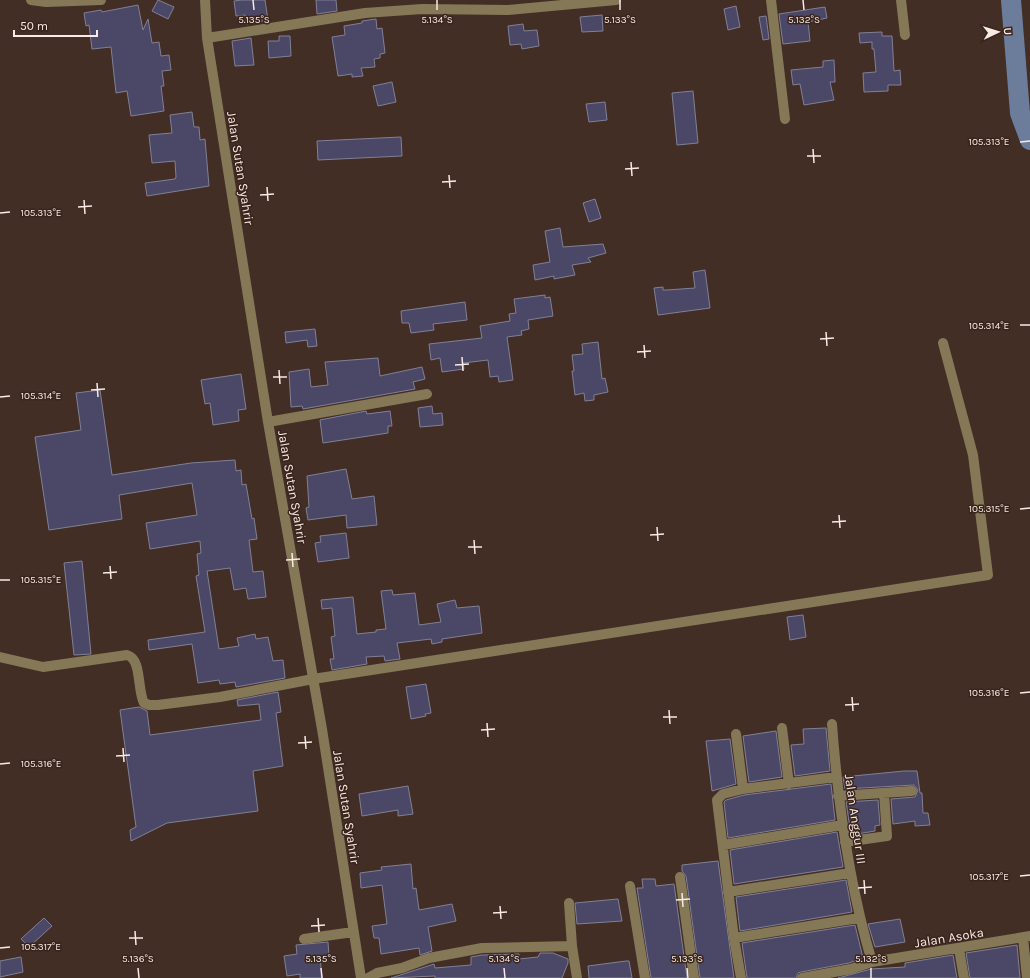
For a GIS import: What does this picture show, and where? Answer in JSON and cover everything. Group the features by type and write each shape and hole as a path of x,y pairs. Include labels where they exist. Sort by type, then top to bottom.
{"street":[{"path":"31,0 101,0"},
{"name":"Jalan Sutan Syahrir","path":"205,0 207,38 268,422 313,680 361,978"},
{"path":"207,38 365,13 422,9 508,10 616,0"},
{"path":"771,0 785,118"},
{"path":"901,0 905,35"},
{"path":"0,657 43,667 127,655 135,661 142,700 149,705 220,697 313,680 988,575 973,455 943,344"},
{"path":"268,422 427,394"},
{"name":"Jalan Anggur III","path":"832,724 838,796 850,873 859,918 872,962"},
{"path":"782,728 789,784"},
{"path":"736,734 743,789"},
{"path":"741,978 734,938 717,800 722,794 743,789 836,777"},
{"path":"838,796 912,791"},
{"path":"845,842 887,836 884,793"},
{"path":"723,845 842,825"},
{"path":"728,892 850,873"},
{"path":"680,877 694,978"},
{"path":"630,886 645,978"},
{"path":"569,903 572,946 577,978"},
{"path":"734,938 859,918"},
{"path":"304,939 353,932"},
{"path":"1027,937 1027,978"},
{"name":"Jalan Asoka","path":"802,978 851,974 872,962 1027,937"},
{"path":"368,978 377,973 458,951 482,948 572,946"},
{"path":"958,949 964,978"}],"building":[{"path":"158,0 174,7 168,19 152,11"},
{"path":"265,0 268,20 246,24 245,15 236,16 234,1"},
{"path":"316,0 336,0 337,11 317,14"},
{"path":"138,5 143,30 148,19 152,43 159,42 161,56 169,55 171,70 162,71 164,86 161,86 164,111 131,116 127,91 116,93 111,47 92,49 89,25 86,26 84,13 101,10 102,12"},
{"path":"736,6 740,27 728,30 724,9"},
{"path":"825,7 827,18 808,22 810,41 783,44 779,14"},
{"path":"602,15 603,31 582,32 580,17"},
{"path":"766,16 769,39 763,40 759,17"},
{"path":"376,19 377,29 382,28 385,53 380,54 380,58 374,59 375,67 361,68 363,76 352,77 352,74 338,76 332,37 345,35 344,26"},
{"path":"523,24 524,31 537,30 539,46 522,49 521,44 510,45 508,26"},
{"path":"882,32 882,36 892,36 894,71 900,70 901,85 888,85 888,91 864,92 863,73 876,72 872,42 860,43 859,33"},
{"path":"279,36 290,36 291,56 269,58 268,41 279,41"},
{"path":"251,38 254,65 235,66 232,41"},
{"path":"834,60 835,82 830,82 834,100 804,105 800,84 793,85 791,70 823,67 823,61"},
{"path":"392,82 396,102 378,106 373,86"},
{"path":"693,91 698,143 677,145 672,93"},
{"path":"605,102 607,120 589,122 586,104"},
{"path":"192,112 194,127 199,127 200,140 205,139 209,186 147,196 145,183 175,179 176,177 175,161 152,163 149,135 172,133 170,115"},
{"path":"401,137 402,156 318,160 317,141"},
{"path":"595,199 601,218 589,222 583,203"},
{"path":"560,228 563,247 603,244 606,253 588,258 591,262 572,265 575,275 554,279 554,276 535,280 533,265 550,262 545,231"},
{"path":"705,270 710,308 658,315 654,288 663,287 663,290 667,290 695,288 693,272"},
{"path":"545,295 545,298 550,297 553,316 528,320 529,329 521,331 522,335 507,337 513,380 499,382 498,376 490,377 488,360 463,363 464,369 442,372 440,358 431,360 429,344 482,338 480,326 510,321 509,314 516,313 514,299"},
{"path":"465,302 467,320 433,324 434,330 411,333 409,323 402,323 401,311"},
{"path":"315,329 317,346 308,347 307,340 286,343 285,332"},
{"path":"598,342 602,379 605,378 608,392 594,395 594,400 585,401 584,393 575,395 572,355 583,354 582,344"},
{"path":"378,358 380,376 422,367 425,379 413,382 415,389 303,409 302,406 291,407 289,372 309,369 311,387 328,385 325,362"},
{"path":"241,374 246,409 238,410 239,421 213,425 210,403 205,404 201,380"},
{"path":"100,390 112,475 191,463 235,460 236,471 241,470 242,485 246,484 252,519 254,518 257,539 249,540 253,572 263,571 266,597 248,599 246,588 234,590 230,568 207,571 219,649 239,646 237,638 255,634 256,639 268,637 273,661 283,660 285,678 236,687 235,682 220,684 219,680 198,683 192,644 149,650 148,640 205,632 196,576 199,575 197,554 201,553 200,541 150,549 146,523 197,515 192,483 119,495 122,519 49,530 35,437 81,430 76,393"},
{"path":"432,406 433,414 442,413 443,425 420,427 418,408"},
{"path":"366,411 367,414 390,411 392,426 388,426 388,433 323,443 320,420"},
{"path":"346,469 352,499 374,496 377,525 347,528 346,515 308,520 306,508 309,507 307,476"},
{"path":"346,533 349,558 318,562 315,543 321,542 320,536"},
{"path":"82,561 91,654 74,655 64,563"},
{"path":"392,590 393,595 415,593 419,625 441,622 437,604 455,600 457,608 479,606 482,633 442,639 442,642 432,644 431,639 397,643 400,659 385,661 384,656 366,657 367,664 332,670 330,659 334,659 331,637 335,636 332,608 322,609 321,600 353,597 357,634 376,632 376,630 386,629 381,591"},
{"path":"803,615 806,637 790,640 787,617"},
{"path":"426,684 431,713 425,714 426,716 411,719 406,687"},
{"path":"278,692 281,712 276,713 283,766 253,771 258,811 167,823 131,841 130,830 136,827 120,710 139,707 147,711 150,735 261,720 259,704 238,706 237,700"},
{"path":"826,728 830,771 795,776 791,745 804,744 803,729"},
{"path":"776,731 782,777 749,782 743,736"},
{"path":"730,739 736,784 712,791 706,741"},
{"path":"917,771 920,793 922,793 923,813 928,813 930,825 915,826 915,821 893,824 891,799 915,797 918,790 914,785 845,789 843,777"},
{"path":"831,784 835,820 728,838 724,802 726,800 744,795"},
{"path":"408,786 413,814 398,816 398,810 362,816 359,794"},
{"path":"878,800 880,825 875,826 875,831 851,835 846,802"},
{"path":"837,832 843,867 734,884 730,850"},
{"path":"718,861 734,978 700,978 686,876 682,871 682,865"},
{"path":"411,864 413,889 416,888 419,910 452,904 456,921 428,927 432,951 420,955 419,948 381,954 379,938 374,938 372,926 387,924 382,885 361,888 360,873 382,870 381,867"},
{"path":"642,879 655,879 656,886 674,884 687,978 651,978 637,888 643,888"},
{"path":"846,880 852,912 740,931 736,897"},
{"path":"618,899 622,921 577,924 575,903"},
{"path":"44,918 52,926 29,947 21,939"},
{"path":"900,919 905,942 875,947 868,924"},
{"path":"855,925 863,958 849,963 801,972 798,973 796,978 747,978 742,943"},
{"path":"328,942 329,956 320,957 322,978 300,978 300,974 287,976 284,956 297,954 296,945"},
{"path":"1017,945 1020,978 970,978 966,953"},
{"path":"540,953 553,953 568,959 568,963 562,978 435,978 435,976 391,978 434,964 435,968 471,965 471,957 482,955 519,954 519,959 538,957"},
{"path":"953,955 957,978 838,978 871,969 905,967 905,963"},
{"path":"21,957 23,972 0,977 0,961"},
{"path":"629,961 632,978 589,978 588,966"}],"waterway":[{"path":"1011,0 1020,113 1030,140"}]}
